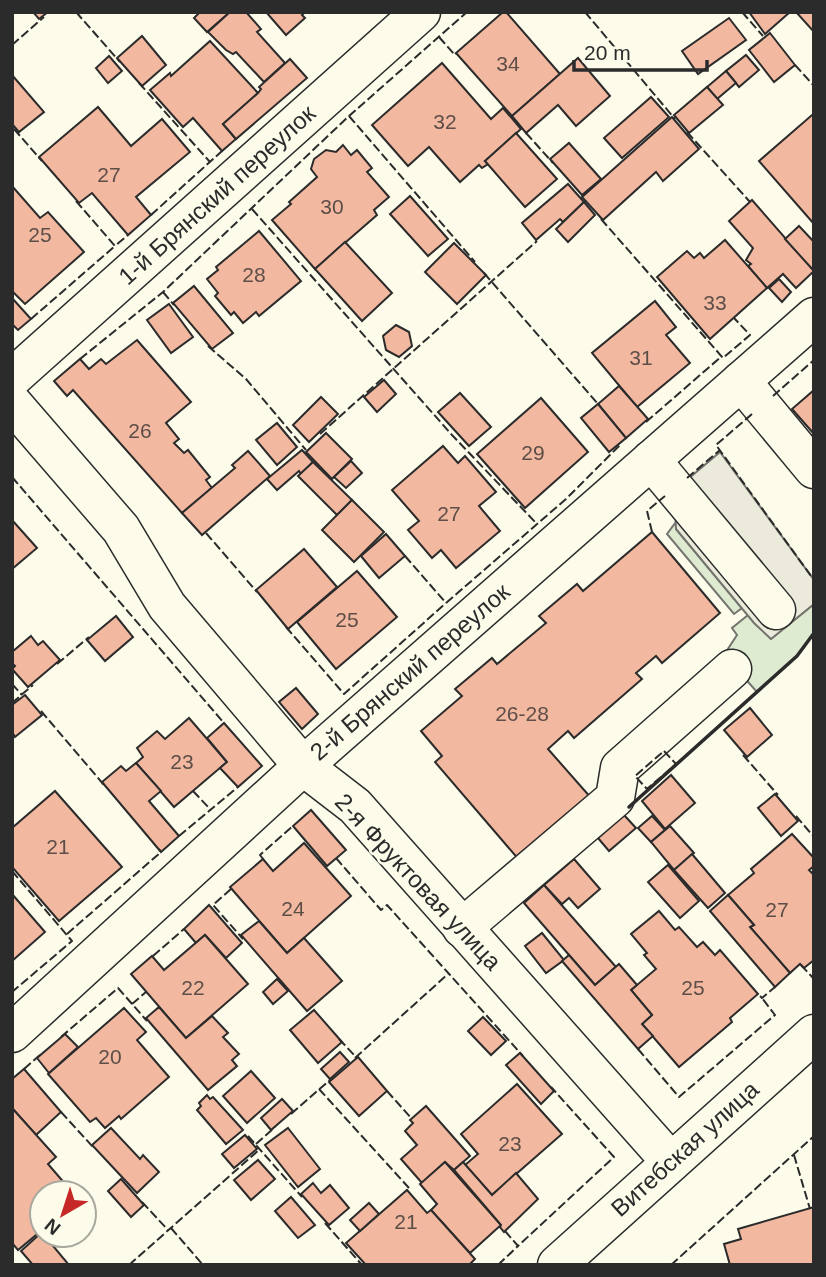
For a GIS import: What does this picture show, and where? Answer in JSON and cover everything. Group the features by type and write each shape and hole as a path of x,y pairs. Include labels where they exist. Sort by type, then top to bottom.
{"street":[{"name":"1-й Брянский переулок","path":"12,378 421,12"},
{"name":"2-й Брянский переулок","path":"12,1033 303,766 814,317"},
{"path":"741,381 814,469"},
{"name":"2-я Фруктовая улица","path":"12,403 121,529 167,606 303,766 355,806 671,1162"},
{"path":"651,460 776,610"},
{"path":"462,928 615,798 620,768 733,669"},
{"name":"Витебская улица","path":"557,1265 814,1034"}],"green space":[{"path":"676,522 676,529 742,608 734,614 667,534"},
{"path":"814,604 814,633 797,656 757,692 724,655 737,635 732,628 748,615 771,639"}],"shaded area":[{"path":"720,452 814,580 814,604 771,639 754,623 676,529 675,507 668,496"}],"building":[{"path":"33,12 48,12 39,19"},
{"path":"200,12 230,12 207,32 194,18"},
{"path":"230,12 246,12 261,29 257,32 285,63 264,82 236,52 233,54 226,50 208,32"},
{"path":"266,12 305,12 302,15 305,18 286,35"},
{"path":"506,12 560,74 512,116 456,53"},
{"path":"749,12 790,12 765,34"},
{"path":"796,12 814,12 814,32"},
{"path":"729,18 746,40 698,74 682,51"},
{"path":"770,33 795,65 774,82 749,50"},
{"path":"142,36 166,65 142,86 117,58"},
{"path":"210,41 258,93 223,124 236,139 222,151 193,118 183,127 150,90 170,73 171,76"},
{"path":"746,55 759,70 739,87 726,71"},
{"path":"109,56 122,71 108,83 96,68"},
{"path":"578,58 610,96 576,126 558,105 526,133 512,116"},
{"path":"290,59 307,78 236,139 223,124 258,93 261,89 259,87"},
{"path":"442,63 491,119 503,108 521,129 485,161 488,164 482,168 479,165 460,182 429,147 408,166 372,125"},
{"path":"726,71 736,83 717,99 707,87"},
{"path":"12,75 44,112 19,132 12,124"},
{"path":"707,87 723,105 689,133 674,115"},
{"path":"651,97 669,117 622,158 604,138"},
{"path":"98,107 131,146 162,119 190,152 136,197 151,215 128,235 92,193 79,203 39,157"},
{"path":"812,115 814,117 814,224 759,161"},
{"path":"672,117 699,149 663,181 656,172 603,220 582,197"},
{"path":"516,133 557,179 525,207 485,161"},
{"path":"569,143 601,179 582,195 550,159"},
{"path":"343,145 351,155 357,150 372,168 367,172 389,197 374,210 377,215 315,269 272,220 317,177 311,169 314,159 326,150 336,152"},
{"path":"568,184 584,202 563,222 560,219 536,240 522,223"},
{"path":"12,186 40,218 48,212 84,252 25,304 12,291"},
{"path":"410,196 448,239 428,256 390,214"},
{"path":"752,200 814,271 796,288 783,274 767,288 748,266 751,264 746,260 753,248 729,221"},
{"path":"584,202 595,215 568,242 556,229"},
{"path":"799,226 814,242 814,271 785,239"},
{"path":"259,231 301,281 259,316 256,312 243,323 234,312 231,315 215,296 218,293 207,279 218,270 216,267"},
{"path":"725,240 767,288 710,339 657,277 687,251 694,258 700,253 704,258"},
{"path":"345,242 392,293 362,321 315,269"},
{"path":"454,243 486,275 457,304 425,272"},
{"path":"779,279 791,292 782,302 769,288"},
{"path":"194,286 233,333 212,349 173,303"},
{"path":"12,298 31,319 18,330 12,324"},
{"path":"655,301 676,327 666,335 690,363 637,407 592,353"},
{"path":"169,304 193,337 171,353 147,320"},
{"path":"396,325 409,332 412,346 399,357 386,350 383,336"},
{"path":"137,340 191,402 166,423 179,439 174,443 184,453 188,450 210,477 206,480 212,488 182,513 73,390 67,396 54,381 80,359 89,369 101,359 106,364"},
{"path":"384,380 396,394 377,412 364,397"},
{"path":"619,386 648,419 626,438 598,404"},
{"path":"814,390 814,434 792,409"},
{"path":"460,393 491,427 469,446 438,412"},
{"path":"321,397 338,414 309,442 293,425"},
{"path":"541,398 588,452 525,508 477,454"},
{"path":"598,404 626,438 609,452 581,418"},
{"path":"277,423 297,447 277,465 256,440"},
{"path":"326,433 352,459 332,479 306,452"},
{"path":"443,446 458,463 465,456 496,492 479,506 500,531 456,568 441,550 432,558 408,530 419,521 392,490"},
{"path":"302,450 313,462 301,474 299,471 277,490 267,479"},
{"path":"248,451 270,476 202,535 182,513 235,468 232,465"},
{"path":"351,461 362,473 346,488 334,477"},
{"path":"313,462 352,500 337,515 298,476"},
{"path":"352,500 384,532 354,562 322,530"},
{"path":"12,520 37,548 12,569"},
{"path":"652,532 720,613 662,663 656,656 636,673 642,679 574,738 568,731 548,749 592,799 520,861 435,762 442,756 421,731 462,696 455,689 492,658 497,664 546,623 539,616 577,584 583,591"},
{"path":"386,534 405,556 379,578 361,556"},
{"path":"304,549 337,587 288,629 256,590"},
{"path":"357,571 397,617 336,669 297,622"},
{"path":"116,616 133,637 105,661 87,640"},
{"path":"31,636 38,645 43,641 60,660 28,687 12,669 15,666 12,663 12,652"},
{"path":"296,688 318,714 302,729 279,702"},
{"path":"25,695 42,715 15,737 12,736 12,705"},
{"path":"750,708 772,735 747,757 724,730"},
{"path":"189,718 227,762 174,807 136,763 143,757 137,748 157,731 165,739"},
{"path":"224,723 262,766 238,787 220,768 227,762 207,738"},
{"path":"136,763 161,791 149,801 179,836 161,852 102,782 121,766 126,771"},
{"path":"671,775 695,803 665,829 642,801"},
{"path":"55,791 122,867 59,921 12,867 12,828"},
{"path":"775,794 798,821 781,836 758,808"},
{"path":"311,810 346,850 327,866 293,826"},
{"path":"624,815 636,828 609,851 598,838"},
{"path":"652,816 665,830 651,842 638,828"},
{"path":"670,826 694,853 674,870 651,842"},
{"path":"792,834 814,858 814,866 809,870 814,875 814,960 804,968 800,964 790,973 750,927 754,925 728,895 754,873 751,869"},
{"path":"304,843 351,896 287,953 230,887 263,859 273,871"},
{"path":"692,854 725,893 708,908 674,870"},
{"path":"574,859 600,889 578,908 569,898 562,904 544,885"},
{"path":"668,865 699,901 680,918 648,882"},
{"path":"544,885 616,967 595,985 524,903"},
{"path":"12,894 45,932 12,961"},
{"path":"728,895 754,925 750,927 790,973 775,987 710,911"},
{"path":"209,905 242,943 226,958 205,935 196,943 184,929"},
{"path":"659,911 675,930 679,927 697,947 703,942 715,955 720,950 758,994 730,1018 732,1022 679,1067 642,1024 652,1015 631,990 656,969 631,934"},
{"path":"259,921 287,953 304,938 342,981 307,1011 241,935"},
{"path":"542,933 564,960 546,973 525,946"},
{"path":"205,935 248,984 186,1038 131,974 152,956 164,970"},
{"path":"569,955 595,985 619,964 637,985 631,990 652,1015 642,1024 653,1036 638,1049 562,961"},
{"path":"277,979 288,991 273,1004 263,992"},
{"path":"159,1007 186,1038 212,1016 228,1033 223,1037 239,1054 232,1060 237,1066 208,1090 146,1018"},
{"path":"124,1008 146,1032 137,1040 169,1077 121,1119 119,1116 105,1128 96,1118 90,1122 48,1074"},
{"path":"314,1010 342,1042 318,1063 290,1030"},
{"path":"483,1017 506,1041 491,1055 468,1031"},
{"path":"65,1034 78,1047 49,1073 37,1058"},
{"path":"340,1052 349,1062 330,1079 321,1069"},
{"path":"520,1053 554,1091 541,1104 506,1065"},
{"path":"358,1057 387,1091 359,1116 329,1082"},
{"path":"24,1069 61,1112 36,1135 12,1108 12,1079"},
{"path":"251,1071 275,1098 247,1123 223,1096"},
{"path":"517,1084 562,1134 492,1195 465,1165 478,1154 461,1134"},
{"path":"207,1095 210,1099 213,1097 243,1130 226,1144 197,1110 201,1106 199,1103"},
{"path":"282,1099 293,1111 271,1130 261,1118"},
{"path":"426,1106 470,1156 454,1170 445,1162 422,1183 401,1159 417,1145 405,1131 413,1123 410,1120"},
{"path":"12,1108 56,1157 48,1164 61,1179 28,1179 28,1242 18,1250 12,1243"},
{"path":"111,1128 140,1159 143,1155 159,1172 137,1193 92,1145"},
{"path":"288,1128 320,1169 298,1187 265,1145"},
{"path":"245,1135 257,1149 234,1168 222,1154"},
{"path":"258,1160 275,1179 251,1200 234,1180"},
{"path":"445,1162 501,1225 470,1253 431,1210 437,1204 420,1184"},
{"path":"463,1162 492,1195 516,1173 538,1199 504,1232 454,1170"},
{"path":"121,1179 144,1205 131,1217 108,1191"},
{"path":"313,1183 321,1193 330,1185 349,1208 329,1225 301,1194"},
{"path":"407,1190 427,1213 431,1210 475,1259 469,1265 366,1265 346,1243"},
{"path":"291,1197 315,1225 298,1238 275,1211"},
{"path":"369,1203 379,1214 360,1231 350,1220"},
{"path":"814,1207 814,1265 730,1265 724,1244 741,1239 738,1229"},
{"path":"28,1245 28,1249 56,1249 69,1265 33,1265 21,1251"}],"fence":[{"path":"76,12 120,62"},
{"path":"80,359 163,292 349,116 467,12"},
{"path":"585,12 675,119"},
{"path":"742,12 763,36"},
{"path":"12,45 44,17"},
{"path":"439,37 455,55 456,53"},
{"path":"795,65 814,86"},
{"path":"139,83 210,162"},
{"path":"349,116 475,262"},
{"path":"14,129 42,161"},
{"path":"687,132 750,202"},
{"path":"526,133 553,163"},
{"path":"151,215 222,151"},
{"path":"76,201 115,246 128,235"},
{"path":"252,209 452,435 537,524"},
{"path":"601,219 723,358 750,335 734,318"},
{"path":"320,434 537,241"},
{"path":"31,319 115,246"},
{"path":"484,273 598,404"},
{"path":"163,292 174,305"},
{"path":"208,346 246,379 306,450"},
{"path":"646,422 722,356"},
{"path":"773,396 814,360"},
{"path":"752,414 716,445 814,580"},
{"path":"405,556 446,603 566,499 620,445"},
{"path":"687,478 720,450"},
{"path":"12,477 224,723"},
{"path":"652,532 647,511 665,496"},
{"path":"206,533 257,592"},
{"path":"286,627 344,694 446,603"},
{"path":"57,664 89,637"},
{"path":"12,684 22,695"},
{"path":"12,703 33,685"},
{"path":"41,711 104,785"},
{"path":"664,751 676,764 647,789 635,776 664,751"},
{"path":"743,755 778,795"},
{"path":"179,836 238,787"},
{"path":"193,791 211,810"},
{"path":"796,816 814,837"},
{"path":"263,859 260,855 293,826"},
{"path":"67,934 161,852 159,849"},
{"path":"336,858 381,910 387,905 523,1056"},
{"path":"12,871 72,941 12,992"},
{"path":"231,889 213,905 243,939"},
{"path":"153,956 184,929"},
{"path":"801,965 814,979"},
{"path":"355,1058 448,974"},
{"path":"760,996 762,998 775,987"},
{"path":"61,1037 118,988 147,1021"},
{"path":"132,1004 146,992"},
{"path":"638,1049 679,1097 775,1015 762,998"},
{"path":"339,1039 356,1057"},
{"path":"24,1069 40,1055"},
{"path":"291,1114 331,1079"},
{"path":"505,1231 518,1246 614,1157 551,1087"},
{"path":"319,1089 409,1188"},
{"path":"387,1091 412,1119"},
{"path":"61,1112 93,1147"},
{"path":"256,1144 275,1127"},
{"path":"248,1136 302,1197"},
{"path":"671,1265 814,1136"},
{"path":"129,1265 260,1149"},
{"path":"794,1155 810,1209"},
{"path":"142,1202 168,1230"},
{"path":"325,1223 362,1265"},
{"path":"171,1228 203,1265"},
{"path":"498,1265 518,1246"}],"wall":[{"path":"629,807 797,656 814,633"}]}
